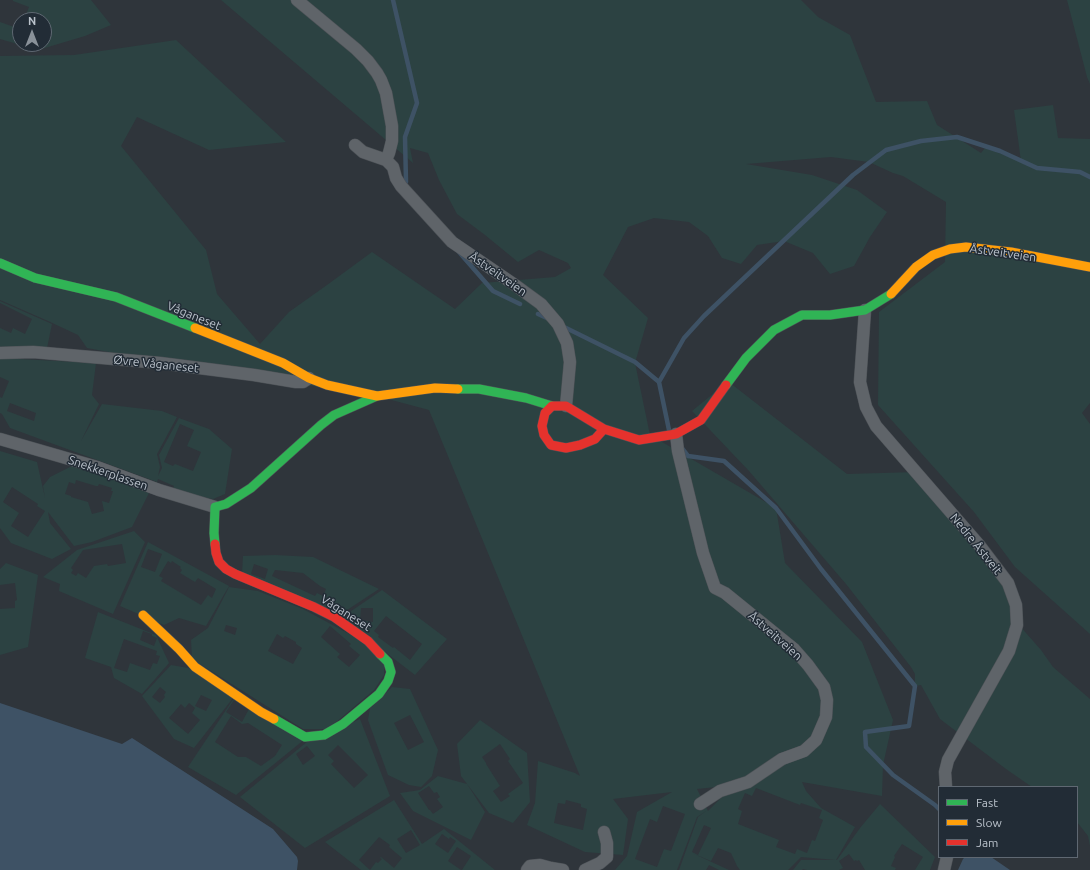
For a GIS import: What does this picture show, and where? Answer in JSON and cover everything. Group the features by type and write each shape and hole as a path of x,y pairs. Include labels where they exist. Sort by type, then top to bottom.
{"street":[{"path":"297,0 356,49 368,61 381,80 386,93 392,126 392,141 389,153 386,160 363,152 355,145"},
{"name":"Åstveitveien","path":"386,160 393,167 396,178 401,186 452,242 541,304 558,324 567,343 570,362 566,406 604,429 639,440 676,434 701,420 746,358 774,330 802,315 830,315 865,310 890,295 916,267 933,255 950,249 966,247 1011,252 1090,267"},
{"name":"Våganeset","path":"0,263 35,278 116,297 283,364 309,378 327,385 377,396"},
{"name":"Nedre Åstveit","path":"865,310 860,382 866,407 869,413 876,426 999,570 1008,583 1016,605 1017,626 1009,651 948,760 945,772 946,786"},
{"name":"Øvre Våganeset","path":"0,353 33,352 160,363 296,382 303,382 309,378"},
{"name":"Våganeset","path":"143,615 179,649 195,667 261,712 305,737 324,735 343,724 379,694 392,672 388,662 368,641 334,617 314,606 226,569 219,562 216,553 214,533 215,507 226,504 252,488 334,415 377,396 435,388 479,389 526,398 552,406"},
{"path":"566,406 552,406 545,413 542,426 544,435 551,445 566,448 580,445 595,439 604,429"},
{"name":"Åstveitveien","path":"676,434 678,451 703,553 715,588 725,594 794,649 824,687 828,700 826,717 816,740 804,751 782,759 748,782 720,791 700,804"},
{"name":"Snekkerplassen","path":"0,439 97,467 159,490 215,507"},
{"path":"586,870 600,863 607,857 607,843 604,832"},
{"path":"944,870 946,858"},
{"path":"528,870 530,866 540,865 563,870"}],"green space":[{"path":"91,0 111,25 85,36 52,46 52,12 27,12 29,7 13,1"},
{"path":"221,0 801,0 818,17 850,35 876,102 927,101 937,125 981,153 985,148 1021,161 1014,110 1053,105 1058,138 1090,139 1090,403 1082,413 1090,424 1090,634 1015,567 974,512 878,405 879,312 945,262 946,202 903,176 869,162 831,157 746,164 812,175 857,190 887,212 870,237 854,266 830,274 813,253 784,241 757,245 741,264 722,258 708,236 689,222 654,218 628,227 603,275 648,318 635,363 650,435 776,508 785,563 862,642 893,720 883,765 882,796 802,782 806,791 821,808 855,827 836,860 801,857 788,870 740,870 731,853 718,848 711,861 692,853 729,870 719,870 709,865 706,870 679,870 698,817 706,811 697,817 677,870 615,870 627,856 637,812 672,792 613,799 628,819 623,855 585,852 527,825 535,803 538,761 580,776 429,410 373,395 207,370 87,348 78,335 0,300 0,56 74,55 176,40 286,142 209,150 137,117 121,146 206,250 217,294 260,344 289,312 372,252 455,309 482,283 555,277 571,268 568,263 539,250 518,262 457,214 439,180 428,153 410,148 413,163","holes":["755,783 726,793 708,811 697,789","756,788 800,805 801,803 822,810 819,818 823,820 815,841 812,840 807,853 797,849 795,854 776,847 779,840 738,824 742,811 738,809 745,793 752,796","566,800 581,804 581,807 587,809 583,830 554,823 558,803 565,804","663,806 685,814 671,851 664,849 657,867 635,859 650,819 657,822","704,825 711,828 698,855 692,852"]},
{"path":"1067,0 1090,0 1090,84 1087,77"},
{"path":"0,22 12,26 12,42 0,39"},
{"path":"0,301 52,324 47,348 0,349 0,328 11,333 13,328 25,334 32,319 0,303"},
{"path":"0,358 96,363 92,395 99,404 81,441 102,404 162,411 177,417 157,454 160,467 158,476 162,468 159,455 179,418 209,429 232,449 225,494 213,499 172,492 174,486 158,479 157,482 10,428 0,413 0,397 2,398 9,381 0,377","holes":["10,403 36,413 34,421 7,411","180,424 194,430 187,446 201,452 193,471 175,464 173,466 164,462"]},
{"path":"725,379 847,474 917,472 1008,583 1019,625 1041,650 1053,667 1090,699 1090,846 1088,836 1078,823 1078,786 1031,786 940,719 921,685 915,686 915,674 911,667 846,584 749,471 692,411 714,393"},
{"path":"0,451 37,462 45,498 43,486 50,477 74,465 149,493 132,527 92,542 74,546 48,512 50,523 71,549 52,559 11,543 0,528","holes":["76,480 96,486 99,484 112,488 111,491 113,491 109,503 102,501 104,511 92,514 88,502 65,494 69,482 75,484","12,487 38,504 37,506 45,511 28,537 11,526 19,513 3,502"]},
{"path":"134,531 145,542 113,614 59,591 60,584 43,577 77,550","holes":["122,544 126,563 108,566 107,564 94,566 86,578 78,573 76,576 71,573 73,570 71,568 83,550"]},
{"path":"148,542 229,586 206,626 179,618 164,625 120,606","holes":["148,549 162,554 155,572 141,567","168,561 171,563 172,561 181,567 180,568 182,570 180,573 195,582 198,578 216,589 212,598 208,595 201,605 161,581 163,578 159,576"]},
{"path":"275,555 313,557 379,589 338,616 242,573 243,556","holes":["254,564 268,569 265,579 251,574","275,570 303,573 326,589 323,596 317,593 315,596 272,576"]},
{"path":"6,563 38,575 28,647 0,655 0,609 15,608 15,601 17,600 15,583 0,585 0,569"},
{"path":"229,587 258,591 303,609 364,642 384,661 384,675 374,690 328,729 303,729 192,659 191,640 208,628","holes":["226,625 237,628 235,635 224,631","330,626 351,644 349,646 360,655 349,667 337,657 340,654 321,637","277,634 283,638 285,636 296,642 296,644 302,648 293,664 268,651"]},
{"path":"382,590 447,639 415,675 341,618","holes":["361,608 373,608 373,622 360,620","386,616 422,644 410,660 394,647 393,648 378,637 379,635 374,631"]},
{"path":"98,612 156,635 169,663 142,694 114,678 111,667 85,658","holes":["143,631 152,634 152,636 157,638 154,646 140,640","124,639 157,651 156,655 160,656 157,664 153,663 150,670 130,663 127,672 114,668"]},
{"path":"171,665 194,669 233,698 194,748 174,739 142,696","holes":["160,687 166,692 164,695 165,697 160,703 152,697","201,695 212,700 206,711 195,706","189,703 195,708 192,713 200,720 188,734 169,718 181,704 185,708"]},
{"path":"392,687 410,689 438,750 432,776 421,787 409,785 388,775 368,720 370,708","holes":["410,715 424,742 408,750 394,723"]},
{"path":"234,698 305,739 236,795 188,767","holes":["234,700 249,709 242,722 226,712","231,716 242,724 248,723 282,745 275,756 261,766 246,757 238,757 215,742"]},
{"path":"360,719 390,796 305,848 240,797 308,741","holes":["338,745 368,775 354,788 331,764 334,761 328,755","307,746 315,756 303,765 296,754"]},
{"path":"480,720 527,753 530,802 513,823 489,813 461,776 457,744","holes":["500,744 510,759 508,761 523,783 508,794 510,796 501,802 493,791 500,786 482,757"]},
{"path":"438,776 467,784 485,812 471,840 413,811 400,793 420,790","holes":["429,786 434,793 437,792 440,797 437,799 443,807 433,814 418,793"]},
{"path":"394,800 422,844 444,829 495,870 462,870 471,856 457,847 448,861 461,870 370,870 361,870 325,842","holes":["411,830 420,845 406,853 397,839","442,834 449,839 450,837 456,841 448,853 435,844","379,837 390,845 389,847 402,858 394,868 381,857 380,858 382,859 378,863 376,862 370,870 359,860"]},
{"path":"880,804 935,857 930,870 915,870 923,857 902,844 894,856 895,857 891,866 896,868 895,870 865,870 859,860 854,861 849,854 839,861 843,868 839,870 793,870 801,860 837,860 860,828"}],"water":[{"path":"0,703 122,744 132,738 273,829 297,857 297,870 0,870"},
{"path":"992,858 1010,870 958,870 963,859"}],"waterway":[{"path":"393,0 417,103 405,137 406,182"},
{"path":"670,431 659,382 684,338 704,316 853,175 886,150 921,141 957,137 1000,151 1037,168 1080,172 1090,177"},
{"path":"459,252 493,291 520,304"},
{"path":"538,314 549,319"},
{"path":"562,326 635,362 659,382"},
{"path":"681,447 688,456 724,461 776,508 821,569 915,686 909,726 865,732 866,747 893,775 938,808"}],"traffic: fast":[{"path":"0,263 35,278 116,297 195,328"},
{"path":"726,385 746,358 774,330 802,315 830,315 865,310 891,294"},
{"path":"458,389 479,389 526,398 552,406"},
{"path":"215,544 215,507 226,504 251,488 334,415 377,396"},
{"path":"274,719 305,737 324,735 343,724 379,694 388,681 391,672 388,662 380,654"}],"traffic: slow":[{"path":"891,294 916,267 933,255 950,249 966,247 1011,252 1090,267"},
{"path":"195,328 283,363 309,378 327,385 377,396 435,388 458,389"},
{"path":"143,615 179,649 195,667 261,712 274,719"}],"traffic: jam":[{"path":"604,429 595,439 580,445 566,448 551,445 544,435 542,426 545,413 552,406 566,406 604,429 639,440 676,434 701,420 726,385"},
{"path":"215,544 219,562 226,569 334,617 368,641 380,654"}]}
